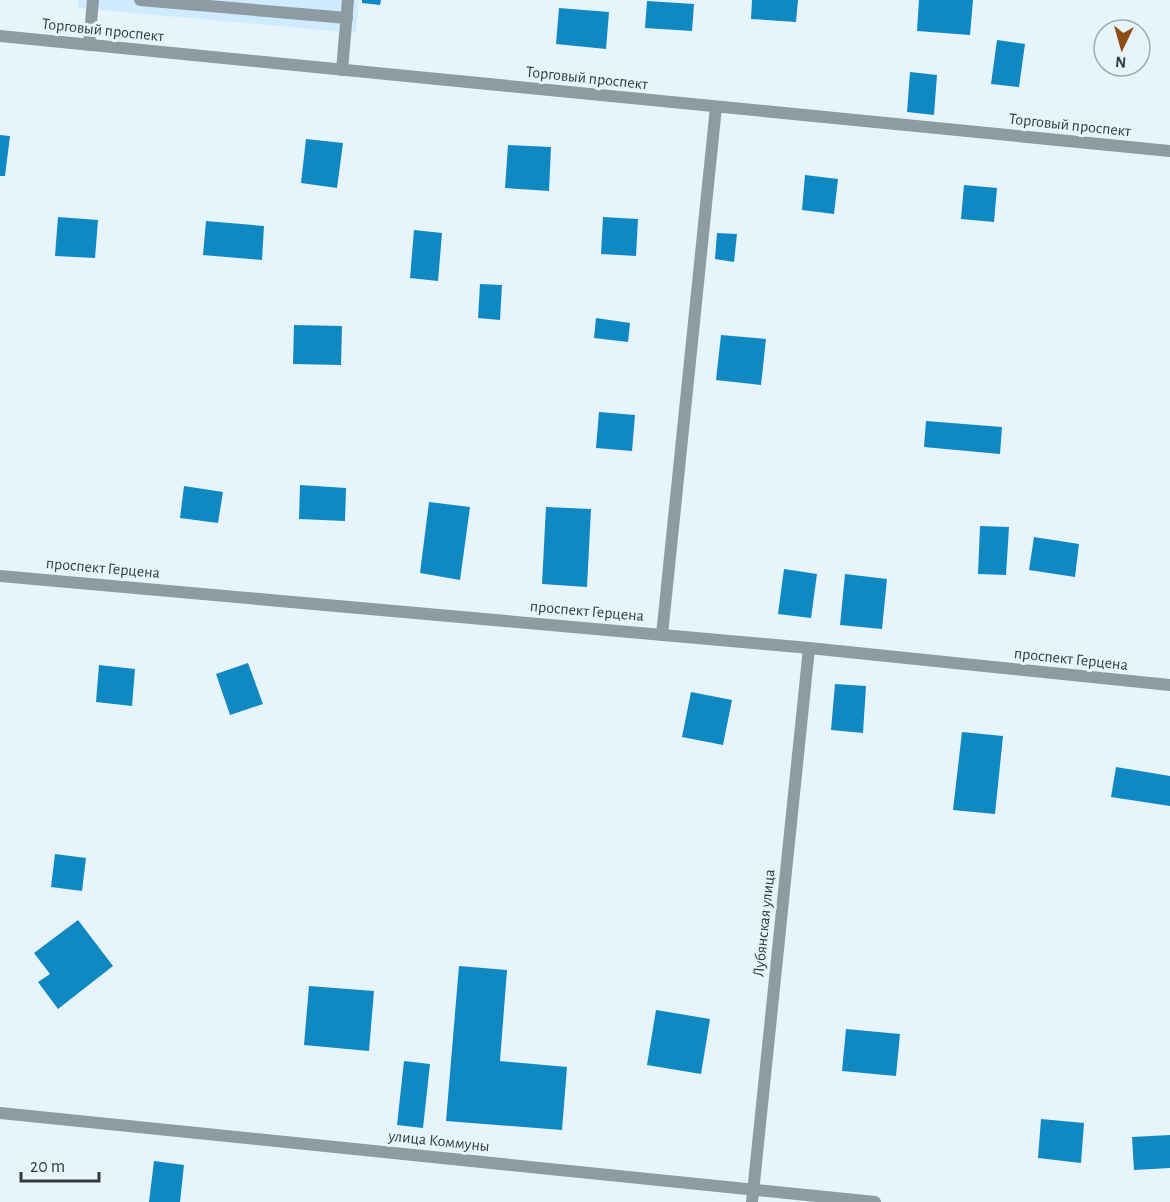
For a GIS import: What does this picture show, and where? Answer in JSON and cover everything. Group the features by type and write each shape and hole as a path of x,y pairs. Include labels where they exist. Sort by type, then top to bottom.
{"street":[{"path":"89,45 93,0"},
{"path":"140,0 347,18"},
{"path":"342,70 348,0"},
{"name":"Торговый проспект","path":"0,36 1170,151"},
{"path":"662,634 716,107"},
{"name":"проспект Герцена","path":"0,576 662,634 1170,686"},
{"name":"Лубянская улица","path":"753,1196 809,648"},
{"name":"улица Коммуны","path":"0,1113 753,1196 875,1202"}],"shaded area":[{"path":"78,0 359,0 356,33 78,8"}],"building":[{"path":"362,0 381,0 380,5 362,3"},
{"path":"752,0 798,0 796,22 751,19"},
{"path":"919,0 973,0 970,35 917,31"},
{"path":"647,1 694,4 692,31 645,28"},
{"path":"559,8 609,12 606,49 556,44"},
{"path":"997,40 1025,44 1019,87 991,84"},
{"path":"910,72 937,75 934,115 907,112"},
{"path":"0,135 10,136 5,176 0,176"},
{"path":"306,139 343,143 337,188 301,183"},
{"path":"508,145 551,147 549,191 505,188"},
{"path":"805,175 838,179 834,214 802,210"},
{"path":"964,185 997,188 994,222 961,219"},
{"path":"58,217 98,220 95,258 55,256"},
{"path":"603,217 638,219 636,256 601,254"},
{"path":"206,221 264,226 262,260 203,255"},
{"path":"414,230 442,233 438,281 410,278"},
{"path":"717,233 737,234 734,262 715,259"},
{"path":"480,284 502,285 500,320 478,318"},
{"path":"596,318 630,323 628,342 594,338"},
{"path":"294,325 342,326 341,365 293,364"},
{"path":"721,335 766,339 761,385 716,380"},
{"path":"599,412 635,415 632,451 596,448"},
{"path":"926,421 1002,427 1000,454 924,447"},
{"path":"300,485 346,488 345,521 299,519"},
{"path":"184,486 223,492 218,523 180,518"},
{"path":"429,502 470,507 460,580 420,573"},
{"path":"546,507 591,509 587,587 542,584"},
{"path":"980,526 1009,527 1006,575 978,574"},
{"path":"1034,537 1079,544 1075,577 1029,570"},
{"path":"784,569 817,574 811,618 778,614"},
{"path":"845,574 887,579 882,629 840,625"},
{"path":"248,663 263,704 230,715 216,674"},
{"path":"99,665 135,669 132,706 96,702"},
{"path":"835,684 866,686 863,733 831,730"},
{"path":"691,692 732,700 723,745 682,737"},
{"path":"962,732 1003,736 995,814 953,810"},
{"path":"1116,767 1170,776 1170,806 1111,797"},
{"path":"55,854 86,858 82,891 51,887"},
{"path":"78,920 113,966 58,1009 38,982 50,974 34,953"},
{"path":"459,966 507,970 500,1061 567,1067 562,1130 446,1121"},
{"path":"309,986 374,991 369,1051 304,1045"},
{"path":"656,1010 710,1019 701,1074 647,1065"},
{"path":"846,1029 900,1034 896,1076 842,1071"},
{"path":"404,1061 430,1064 423,1128 397,1125"},
{"path":"1041,1119 1084,1123 1081,1163 1038,1158"},
{"path":"1170,1135 1170,1168 1134,1170 1132,1137"},
{"path":"154,1161 184,1165 180,1202 149,1202"}]}
